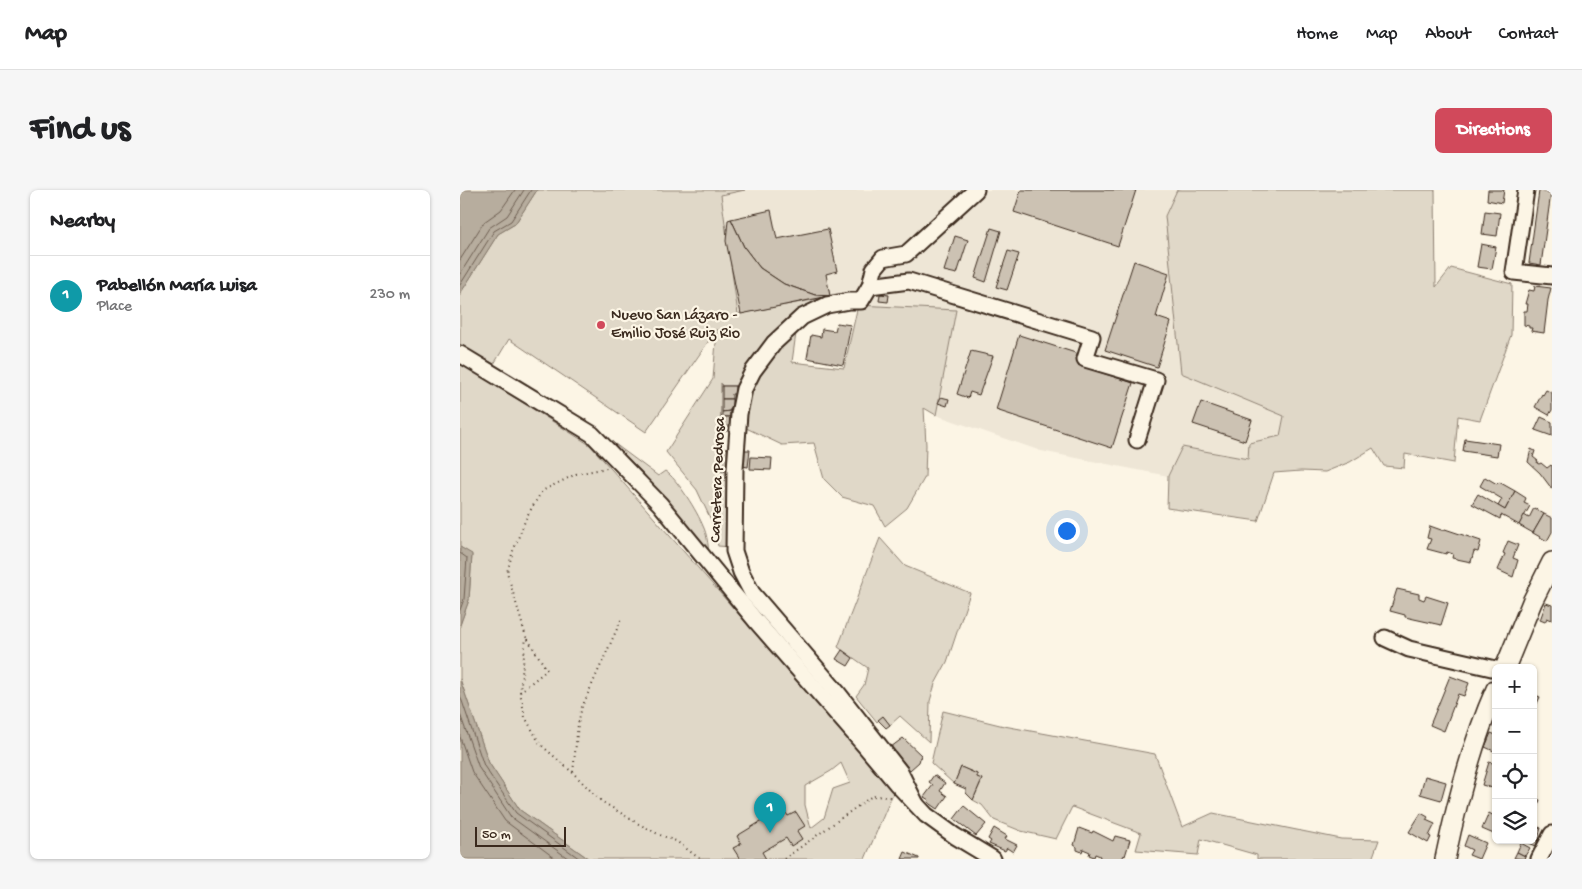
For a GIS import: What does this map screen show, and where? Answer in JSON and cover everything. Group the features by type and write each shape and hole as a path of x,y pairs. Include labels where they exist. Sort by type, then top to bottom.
{"main road":[{"path":"1507,664 1532,602 1552,562"},
{"path":"1445,859 1454,814 1474,744 1492,699"}],"street":[{"path":"976,190 906,254 883,258 874,270 870,286 909,281 1092,337 1085,358 1156,380 1137,440"},
{"path":"1526,190 1514,272 1552,276"},
{"name":"Carretera Pedrosa","path":"870,286 861,301 827,305 802,317 774,343 752,371 744,389 739,414 735,469 734,551 741,572 752,593 838,692 900,772 913,801"},
{"name":"Carretera Pedrosa","path":"460,354 592,434 660,504 756,622 926,815 955,836 993,859"},
{"path":"1385,638 1409,648 1492,669"},
{"path":"1538,859 1552,834"}],"path":[{"path":"520,692 547,670 526,637 507,572 527,514 542,491 576,474 621,464"},
{"path":"573,773 578,724 582,707 621,620"},
{"path":"526,637 520,692 524,717 540,744 601,800 636,823 676,841 700,859"},
{"path":"784,859 872,796 913,801"}],"shaded area":[{"path":"537,190 745,190 721,195 738,314 833,296 827,299 741,386 722,386 721,383 720,470 733,470 731,547 718,546 712,522 697,490 666,452 713,379 717,329 646,432 509,339 494,364 460,345 460,294 498,234 515,224"},
{"path":"745,190 1177,190 1165,217 1181,373 1284,416 1281,437 1250,443 1249,459 1182,447 1168,476 1041,451 936,415 955,310 858,305 854,292 738,314 721,195"},
{"path":"1177,190 1435,190 1436,287 1451,268 1512,284 1511,335 1480,420 1458,416 1454,463 1405,454 1404,468 1384,466 1373,448 1350,462 1325,472 1274,473 1258,521 1167,508 1168,476 1182,447 1248,459 1249,443 1280,436 1284,416 1181,373 1165,216"},
{"path":"858,305 956,310 936,415 924,408 925,477 907,508 885,526 874,506 842,497 824,479 814,443 782,445 744,427 743,406 765,359 797,326 792,362 844,368"},
{"path":"460,363 590,445 894,791 865,859 589,859 520,810 489,763 460,679 460,625 469,600 472,555 460,547","holes":["841,763 850,783 833,789 824,818 811,828 805,805 805,786"]},
{"path":"611,441 658,476 665,471 670,475 687,496 700,520 706,536 709,553 642,472"},
{"path":"880,538 905,566 970,593 947,662 935,684 930,701 929,742 900,716 890,725 883,716 877,722 856,696 864,685 868,668 838,647"},
{"path":"943,711 1004,726 1155,754 1182,827 1213,813 1341,839 1379,840 1372,859 1257,859 1257,855 1201,839 1198,855 1136,850 1141,833 1072,807 1056,839 1021,831 994,820 982,805 973,800 982,780 977,777 977,774 961,767 954,784 931,763"}],"water":[{"path":"460,190 537,190 515,224 498,234 460,294"},
{"path":"460,547 472,554 469,600 460,625"},
{"path":"460,679 489,763 520,810 589,859 460,859"}],"building":[{"path":"1021,190 1136,190 1118,246 1014,212"},
{"path":"1488,190 1504,190 1502,203 1487,200"},
{"path":"1539,191 1551,193 1541,265 1529,263"},
{"path":"771,210 777,239 828,229 837,271 826,274 830,296 815,295 784,284 760,268 744,247 731,219"},
{"path":"1485,211 1500,213 1497,236 1482,234"},
{"path":"731,219 744,247 760,268 784,284 815,295 829,296 741,314 726,241 728,220"},
{"path":"991,228 1001,231 986,282 975,278"},
{"path":"955,236 968,240 957,274 944,271"},
{"path":"1481,244 1496,247 1492,269 1477,267"},
{"path":"1008,251 1019,254 1007,290 996,287"},
{"path":"1134,261 1169,273 1156,317 1171,322 1157,367 1105,350"},
{"path":"1535,286 1551,288 1544,333 1531,331 1532,328 1524,325 1524,311 1527,311 1528,304 1525,304 1529,290 1534,291"},
{"path":"880,294 889,295 888,302 879,301"},
{"path":"837,323 851,325 843,365 807,358 811,335 821,337 822,329 835,331"},
{"path":"1019,335 1082,355 1078,365 1133,383 1112,448 996,410"},
{"path":"971,351 993,356 979,395 970,392 968,398 957,394"},
{"path":"722,386 735,386 735,394 732,394 732,399 722,399"},
{"path":"1546,390 1552,393 1552,410 1549,415 1535,407"},
{"path":"941,397 949,399 947,406 938,403"},
{"path":"722,399 732,399 732,409 730,411 722,412"},
{"path":"1201,402 1252,420 1245,441 1193,424"},
{"path":"730,411 730,417 722,417 722,412"},
{"path":"722,417 730,417 730,431 722,431"},
{"path":"1541,417 1552,422 1552,436 1535,430"},
{"path":"1465,439 1499,444 1497,456 1463,451"},
{"path":"722,448 730,448 729,470 721,470"},
{"path":"1531,449 1535,451 1533,457 1538,461 1537,463 1541,463 1547,468 1552,466 1552,489 1540,473 1528,462"},
{"path":"744,450 750,450 748,467 742,466"},
{"path":"751,457 772,458 771,470 750,469"},
{"path":"1485,477 1515,491 1505,510 1498,506 1502,499 1480,486"},
{"path":"1515,491 1526,498 1524,503 1530,506 1519,525 1501,515 1500,519 1472,504 1478,494 1505,510"},
{"path":"1534,508 1544,514 1533,533 1519,525 1524,515 1529,518"},
{"path":"1544,514 1552,518 1552,532 1547,541 1533,533"},
{"path":"1430,526 1481,541 1478,552 1474,551 1471,562 1452,558 1453,554 1447,552 1446,554 1427,549 1431,539 1427,538"},
{"path":"1508,541 1518,545 1513,558 1518,560 1513,577 1498,570"},
{"path":"1397,589 1419,594 1419,598 1424,600 1426,596 1448,603 1441,625 1405,617 1405,615 1390,611"},
{"path":"1546,603 1552,605 1552,620 1547,618 1545,622 1540,620"},
{"path":"842,650 853,658 848,666 836,659"},
{"path":"1450,676 1469,683 1464,696 1458,694 1444,731 1430,725"},
{"path":"883,716 890,725 886,728 878,720"},
{"path":"1491,733 1492,733 1492,750 1485,747"},
{"path":"903,738 921,755 919,762 910,770 891,747"},
{"path":"1489,762 1492,763 1492,788 1482,785"},
{"path":"961,767 977,774 977,777 982,779 973,800 966,793 966,789 954,784"},
{"path":"934,775 945,783 940,791 947,796 938,809 924,797 933,785 929,782"},
{"path":"1425,776 1446,782 1441,800 1420,794"},
{"path":"964,806 986,824 976,836 954,819"},
{"path":"783,808 788,816 796,812 805,826 797,831 802,839 791,846 786,838 762,852 766,859 740,859 733,848 741,844 737,836"},
{"path":"1421,813 1428,817 1426,820 1435,824 1428,843 1409,832"},
{"path":"1489,813 1492,815 1492,833 1482,829"},
{"path":"1537,826 1541,828 1537,842"},
{"path":"994,828 1007,836 1005,839 1017,845 1013,852 1007,848 1005,851 989,844 991,841 988,839"},
{"path":"1079,828 1092,833 1093,831 1113,841 1115,836 1130,840 1125,856 1122,859 1099,859 1100,856 1095,854 1094,857 1089,855 1090,852 1083,849 1082,852 1077,850 1077,847 1074,845"},
{"path":"1468,835 1486,843 1479,859 1469,855 1472,850 1464,846"},
{"path":"1521,844 1530,848 1525,856 1517,852"},
{"path":"905,852 919,858 919,859 902,859"},
{"path":"1517,852 1525,856 1524,859 1514,858"}],"place":[{"name":"Nuevo San Lázaro - Emilio José Ruiz Rio","path":"601,325"},
{"name":"Pabellón María Luisa","path":"770,833"}]}
